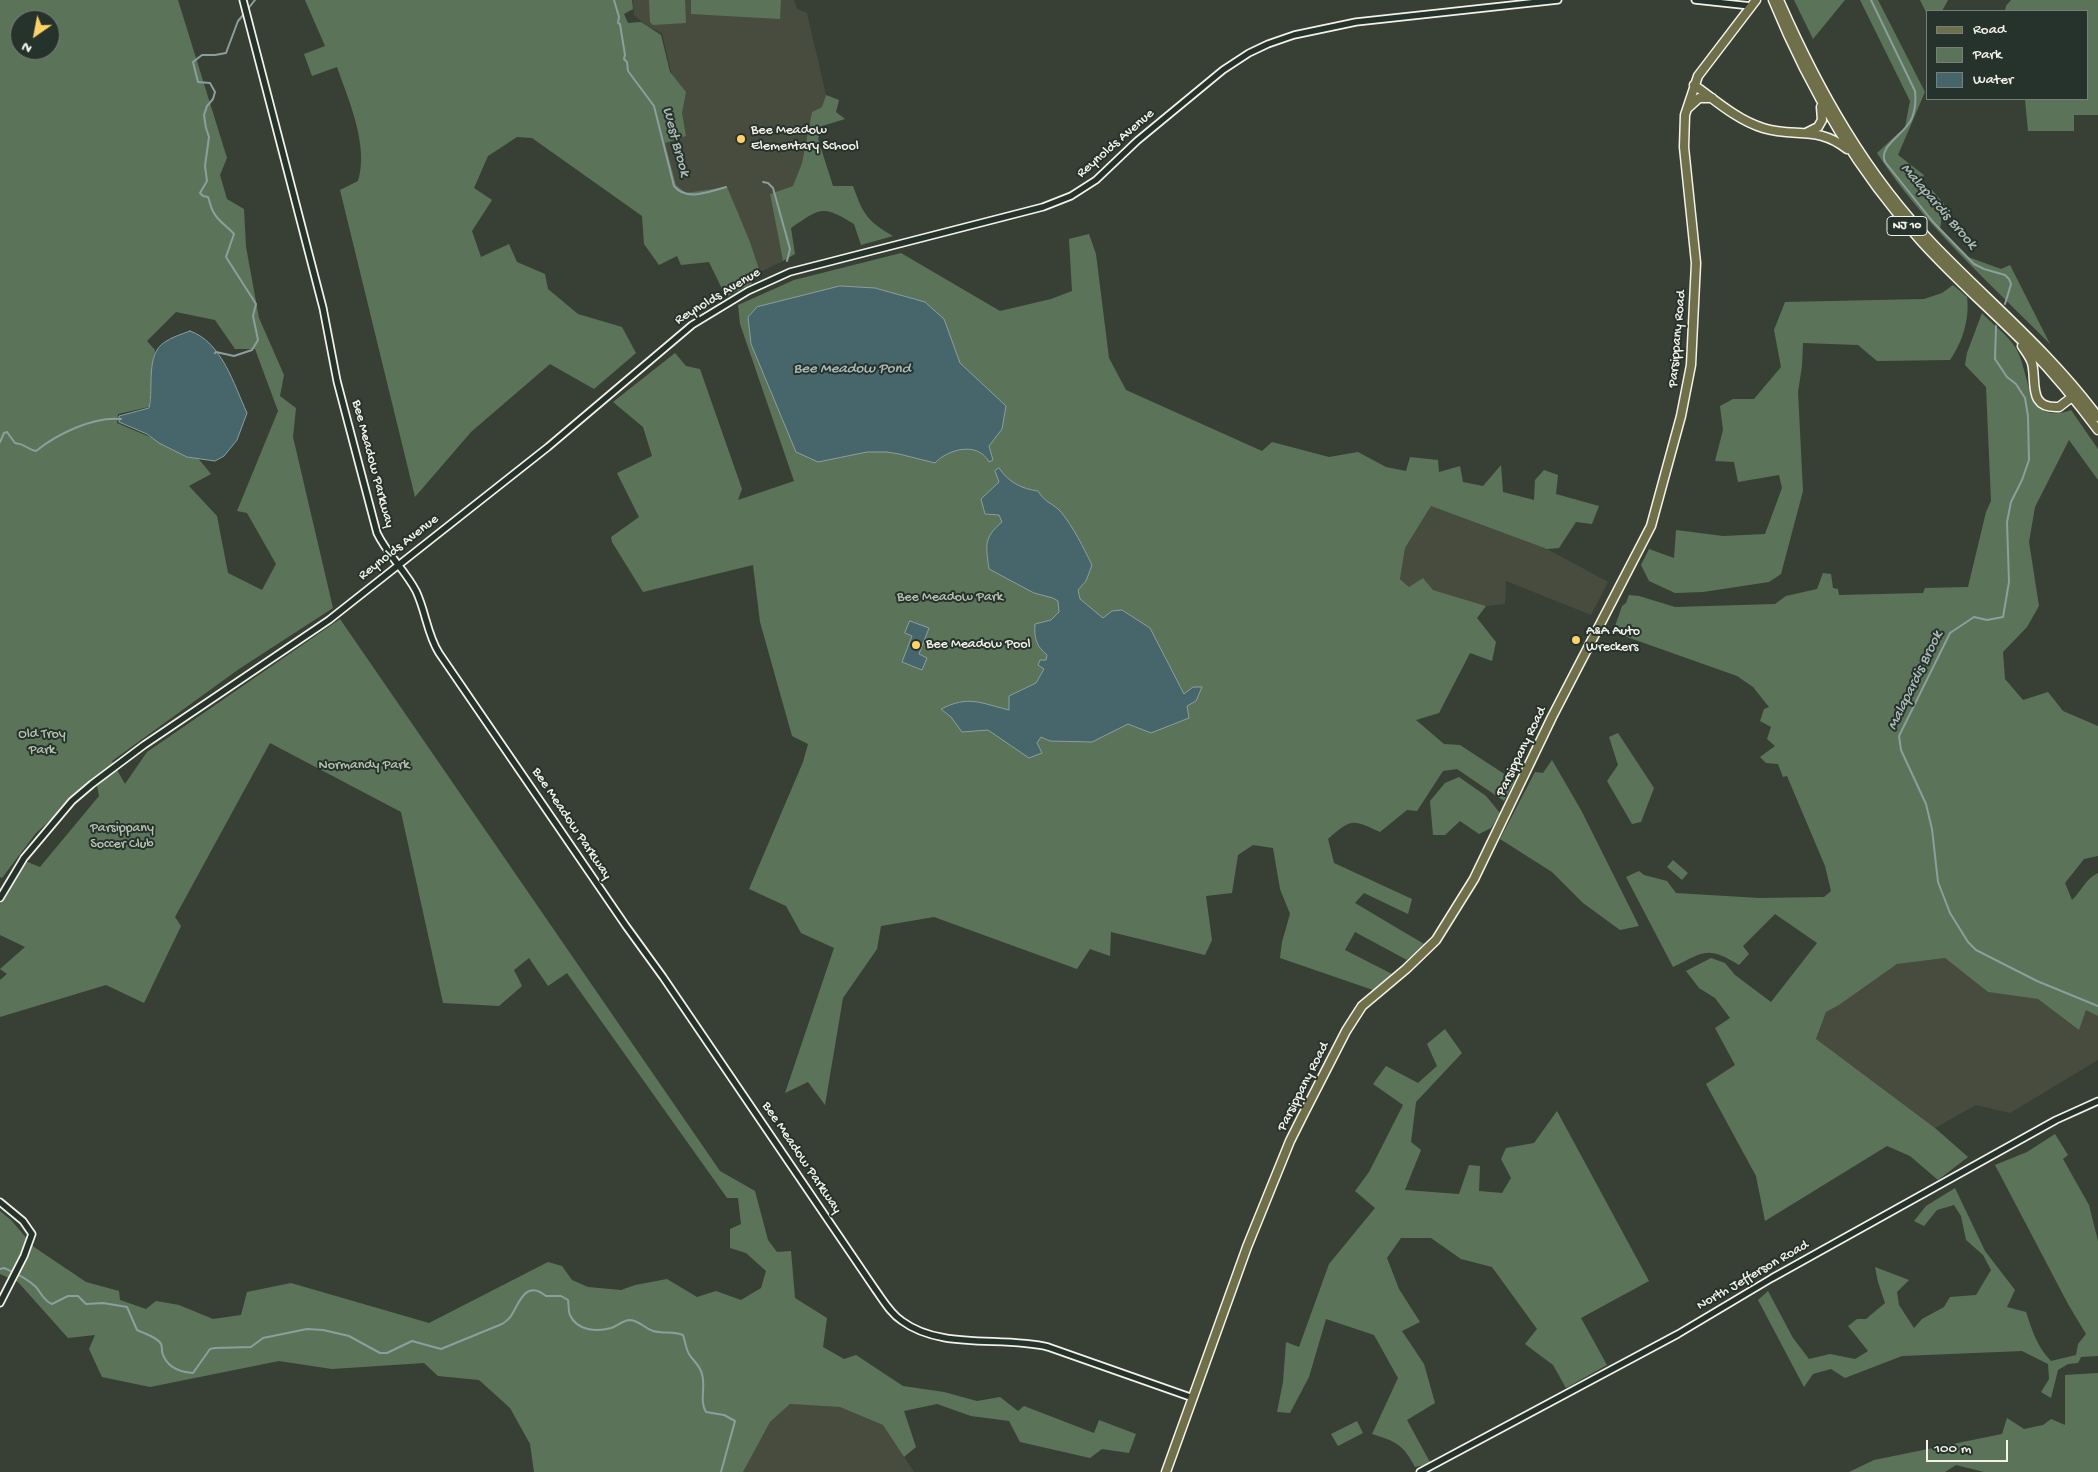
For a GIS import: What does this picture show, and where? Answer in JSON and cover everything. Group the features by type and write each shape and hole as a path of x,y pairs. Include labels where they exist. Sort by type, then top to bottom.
{"main road":[{"name":"NJ 10","path":"1773,0 1796,54 1818,98 1852,153 1877,188 1915,234 2011,330 2072,397 2098,430"},
{"name":"NJ 10","path":"1779,0 1816,80 1835,113 1896,201 1934,244 2051,360 2098,417"},
{"name":"Parsippany Road","path":"1166,1472 1268,1192 1290,1141 1346,1032 1364,1004 1406,969 1436,940 1474,879 1552,717 1640,549 1656,514 1687,392 1693,334 1696,263 1684,147 1687,109 1694,85 1705,65 1754,3"},
{"path":"1694,85 1742,118 1762,128 1784,132 1808,132 1832,138 1852,153"},
{"path":"1687,109 1699,98 1712,98"},
{"path":"1808,132 1818,126 1822,120 1823,116 1818,98"},
{"path":"2011,330 2029,357 2033,370 2033,390 2036,397 2044,404 2055,407 2062,405 2072,397"}],"street":[{"name":"Bee Meadow Parkway","path":"243,0 323,308 330,351 370,508 381,542 416,592 429,634 439,654 895,1316 910,1327 938,1337 1030,1343 1048,1347 1193,1398"},
{"path":"1479,0 1482,8"},
{"name":"Reynolds Avenue","path":"0,898 24,858 72,801 92,784 152,739 329,620 548,447 678,335 724,305 763,283 801,269 1043,208 1071,196 1096,180 1137,141 1223,70 1249,53 1268,44 1294,35 1356,22 1558,0"},
{"path":"1695,0 1754,3"},
{"name":"North Jefferson Road","path":"1420,1472 1678,1334 1772,1278 2047,1125 2098,1101"},
{"path":"0,1202 23,1221 32,1234 18,1268 0,1303"}],"shaded area":[{"name":"Bee Meadow Elementary School","path":"633,0 794,0 797,9 807,13 826,95 822,107 812,112 802,163 793,186 770,194 783,261 760,272 750,242 694,193 686,193 676,185 664,142 686,136 662,33 647,26 634,15"},
{"path":"1431,506 1547,549 1608,582 1591,615 1506,581 1505,604 1486,606 1433,590 1423,578 1409,587 1400,578 1405,548"},
{"path":"1945,958 1988,992 2038,999 2079,1030 2086,1009 2098,1016 2098,1060 2010,1113 1976,1105 1935,1128 1816,1040 1826,1012 1897,964"},
{"path":"790,1404 840,1407 883,1425 914,1472 743,1472 770,1422"}],"green space":[{"path":"0,0 178,0 227,158 220,175 227,199 244,209 246,247 259,318 284,375 280,396 296,408 293,437 333,608 239,669 112,761 125,784 147,752 340,619 720,1171 755,1191 768,1240 777,1252 791,1251 795,1298 827,1318 823,1347 844,1359 856,1355 903,1386 944,1392 977,1401 1000,1397 1018,1411 1024,1406 1094,1433 1099,1420 1136,1434 1129,1453 1102,1449 1090,1458 1020,1442 1009,1421 971,1416 937,1404 904,1411 916,1447 904,1457 883,1425 840,1407 790,1404 770,1422 743,1472 534,1472 530,1444 510,1408 479,1380 438,1376 424,1363 332,1369 279,1361 150,1387 102,1377 89,1349 95,1335 68,1338 18,1282 0,1274 0,1211 11,1220 34,1247 86,1282 119,1291 120,1300 146,1309 156,1301 179,1305 213,1319 241,1315 247,1292 291,1283 429,1323 548,1262 562,1266 572,1280 588,1287 621,1290 635,1285 667,1279 697,1297 716,1291 741,1300 761,1288 766,1271 746,1253 730,1248 730,1229 741,1224 738,1198 727,1198 567,973 548,986 529,958 514,970 522,986 499,1006 443,1003 401,812 270,743 175,917 181,926 144,1003 106,985 0,1017 0,980 7,974 0,969 25,947 0,935 0,904 25,861 40,867 99,796 96,780 99,776 36,833 2,878 0,877","holes":["176,312 215,320 235,349 255,349 278,411 237,511 247,513 276,564 262,590 228,573 217,516 189,486 211,474 197,457 117,423 118,414 149,407 155,350 147,341"]},
{"path":"305,0 632,0 633,9 624,14 628,23 641,22 661,35 670,72 686,92 682,113 686,136 665,143 676,185 686,193 727,187 750,242 760,272 751,284 726,297 709,262 681,265 677,256 659,265 644,244 642,216 532,138 517,137 488,156 474,188 492,200 472,231 481,257 509,244 517,262 545,274 548,289 578,314 622,327 636,353 594,389 550,364 471,432 415,497 340,190 358,181 361,153 356,124 337,67 312,76 304,54 325,46"},
{"path":"649,0 685,0 686,23 653,25 650,22"},
{"path":"691,0 781,0 780,19 691,14"},
{"path":"1794,0 1845,0 1813,39"},
{"path":"1860,0 1878,0 1925,92 1898,155 1924,175 1918,192 1932,190 1944,204 1940,229 1968,257 2001,269 2010,265 2050,344 1981,276 1915,205 1877,153 1905,127 1910,101"},
{"path":"1920,0 1948,0 1943,10 1926,10 1926,12"},
{"path":"2011,0 2098,0 2098,115 2074,115 2074,131 2028,131 2025,100 2088,100 2088,10 2005,10"},
{"path":"826,95 839,100 836,112 845,119 822,126 818,139 833,186 853,186 867,216 877,226 893,236 861,245 854,224 828,211 816,212 791,228 795,254 783,261 770,194 793,186 802,163 812,112 822,107"},
{"name":"Bee Meadow Park","path":"1089,234 1096,254 1109,358 1126,390 1262,451 1272,442 1329,457 1358,452 1386,467 1406,471 1410,457 1438,460 1439,472 1460,466 1463,482 1483,486 1501,465 1503,492 1534,500 1535,480 1544,470 1558,475 1556,494 1599,506 1592,524 1576,522 1559,548 1547,549 1431,506 1405,548 1400,579 1409,587 1423,578 1433,590 1486,606 1477,618 1496,642 1492,661 1470,653 1439,713 1416,720 1444,744 1460,745 1515,781 1504,801 1457,769 1443,771 1417,811 1407,810 1380,832 1358,823 1352,823 1342,827 1328,839 1334,863 1412,899 1408,914 1364,893 1355,903 1424,944 1407,960 1355,932 1345,950 1392,974 1373,990 1280,958 1282,942 1290,914 1280,889 1273,848 1253,845 1238,855 1232,893 1206,896 1212,940 1205,955 1111,932 1110,956 1090,949 1077,969 934,917 881,926 877,949 843,998 825,1105 808,1082 785,1093 834,948 801,933 786,906 749,889 803,762 808,744 792,736 760,622 753,565 643,592 612,542 611,537 639,517 617,473 652,456 643,427 613,402 675,353 686,366 700,369 742,489 738,500 794,481 740,324 738,305 794,280 901,253 1000,311 1051,299 1072,291 1069,239"},
{"path":"1953,285 1967,297 1968,305 1966,322 1961,338 1950,360 1877,361 1858,345 1803,343 1798,392 1803,491 1781,574 1769,582 1703,592 1675,593 1649,581 1641,565 1649,549 1674,558 1676,530 1723,536 1765,534 1782,488 1779,475 1738,482 1734,462 1715,461 1723,430 1720,406 1733,399 1754,399 1781,367 1774,330 1785,302 1924,299 1942,293"},
{"path":"1982,313 2015,347 2020,357 2031,394 2037,404 2045,411 2056,413 2071,410 2098,449 2098,480 2069,440 2035,507 2029,542 2039,606 2027,627 2003,652 2005,679 2023,700 2048,692 2063,711 2098,726 2098,856 2084,859 2065,883 2072,900 2090,878 2098,873 2098,1016 2086,1010 2079,1030 2038,999 1988,992 1945,958 1897,964 1826,1012 1816,1039 1935,1128 1968,1157 1938,1180 1910,1156 1887,1146 1765,1221 1756,1176 1706,1084 1735,1065 1715,1028 1730,1018 1715,998 1699,988 1686,971 1711,958 1725,963 1735,975 1771,1002 1817,943 1775,914 1743,946 1749,954 1739,965 1720,955 1706,953 1673,967 1626,877 1639,871 1644,875 1667,881 1676,893 1759,898 1824,897 1831,891 1825,866 1787,776 1783,777 1778,764 1766,763 1760,757 1775,746 1767,739 1771,727 1760,721 1764,709 1769,707 1753,687 1737,676 1613,632 1622,606 1626,603 1629,595 1639,596 1675,607 1775,604 1786,596 1817,589 1823,573 1831,574 1833,588 1838,589 1839,595 1923,593 1925,588 1968,587 1986,512 1991,501 1986,387 1965,365 1967,353"},
{"path":"1618,733 1654,788 1641,822 1632,824 1607,781 1618,765 1609,737"},
{"path":"1552,760 1581,810 1639,926 1620,930 1583,903 1552,872 1500,839 1535,772 1543,773"},
{"path":"1459,777 1486,796 1500,813 1491,828 1479,834 1460,821 1445,835 1433,835 1430,801 1445,783"},
{"path":"1673,860 1688,873 1682,880 1667,867"},
{"path":"1445,1029 1462,1053 1416,1102 1411,1142 1421,1150 1405,1190 1459,1194 1469,1165 1480,1166 1479,1191 1502,1193 1511,1178 1501,1159 1506,1148 1534,1143 1557,1111 1649,1281 1581,1318 1607,1365 1566,1388 1553,1365 1525,1344 1537,1329 1492,1267 1461,1259 1431,1238 1401,1238 1387,1258 1399,1289 1420,1322 1402,1331 1424,1364 1435,1403 1407,1420 1431,1464 1415,1467 1402,1448 1393,1441 1372,1434 1398,1378 1374,1335 1326,1319 1309,1377 1290,1413 1277,1412 1283,1382 1286,1342 1299,1347 1329,1264 1375,1208 1355,1191 1369,1172 1403,1105 1373,1084 1386,1066 1418,1083 1437,1066 1427,1044"},
{"path":"2055,1134 2068,1155 2063,1159 2089,1205 2098,1241 2098,1356 2081,1357 2078,1363 2068,1364 2058,1370 2051,1398 2041,1392 2049,1379 2048,1364 2022,1351 1902,1356 1845,1378 1831,1369 1813,1374 1804,1387 1758,1300 1768,1291 1793,1338 1809,1359 1830,1354 1855,1359 1868,1351 1848,1326 1857,1319 1866,1319 1885,1303 1875,1267 1909,1280 1897,1292 1899,1305 1914,1328 1922,1319 1944,1307 1950,1297 1976,1295 1991,1270 1983,1255 1966,1240 1961,1216 1954,1205 1937,1210 1924,1226 1914,1221 1926,1206 1955,1188 1985,1251 2015,1290 2007,1307 2026,1312 2039,1344 2051,1361 2076,1355 2078,1344 2086,1334 2068,1304 1995,1165 2027,1152"},
{"path":"2098,1373 2098,1472 1984,1472 1956,1465 1945,1472 1849,1472 1874,1460 2002,1434 2007,1418 2024,1429 2043,1425 2051,1419 2065,1425 2065,1375"},
{"path":"1357,1421 1363,1433 1338,1446 1331,1434"}],"water":[{"name":"Bee Meadow Pond","path":"840,286 875,288 925,302 944,319 960,363 1006,406 1002,429 989,446 993,460 989,462 984,455 971,449 963,449 947,454 935,463 887,452 867,452 818,462 796,452 751,344 748,317 757,307"},
{"path":"190,331 201,337 219,354 247,413 237,440 224,456 215,461 187,457 159,443 147,434 119,422 119,416 149,408 152,363 159,347 174,337"},
{"path":"999,468 1016,484 1026,489 1038,491 1043,498 1066,518 1092,565 1086,581 1078,590 1080,599 1103,618 1112,611 1122,610 1150,628 1184,694 1193,687 1202,687 1196,701 1187,706 1189,718 1151,733 1128,724 1092,742 1050,741 1041,737 1037,743 1042,753 1029,758 988,730 962,732 951,717 941,709 967,701 1009,710 1009,696 1036,683 1044,669 1038,665 1040,660 1046,660 1047,655 1036,641 1035,624 1051,620 1059,612 1058,601 1034,593 989,569 987,543 992,533 1002,522 999,515 985,514 981,499 999,482 995,471"},
{"name":"Bee Meadow Pool","path":"910,621 929,628 919,654 927,658 922,670 902,662 912,636 905,633"}],"waterway":[{"name":"West Brook","path":"247,10 255,0"},
{"name":"West Brook","path":"614,0 619,17 618,23 620,24 624,59 627,62 628,71 654,106 674,186 679,191 692,194 706,193 726,187"},
{"name":"Malapardis Brook","path":"1871,0 1915,91 1915,105 1912,118 1909,124 1885,150 1885,162 1933,222 1974,264 2005,275 2009,279 2011,284 2005,304"},
{"name":"West Brook","path":"215,353 234,356 252,350 258,340 253,316 256,304 226,257 234,234 216,216 208,197 200,193 207,181 205,166 209,137 204,115 215,92 210,83 198,82 193,62 202,55 226,53 238,21 244,14"},
{"name":"West Brook","path":"763,182 768,183 773,188 790,249 787,261"},
{"name":"Malapardis Brook","path":"1996,326 1995,359 2025,398 2028,416 2029,460 2011,502 2007,522 2009,582 2003,617 1987,620 1974,617 1950,633 1899,736 1901,750 1926,804 1932,829 1938,882 1950,913 1968,942 1976,950 2037,981 2098,1006"},
{"name":"West Brook","path":"0,442 4,433 7,432 15,443 36,451 54,438 88,423 99,420 121,419"},
{"path":"0,1269 4,1268 29,1281 52,1304 68,1296 78,1296 86,1304 103,1303 127,1307 137,1330 154,1337 159,1342 166,1361 178,1370 193,1373 210,1349 251,1347 263,1338 307,1329 323,1330 349,1336 380,1353 387,1353 412,1341 441,1349 502,1324 510,1317 520,1299 528,1291 539,1291 546,1296 561,1296 568,1300 569,1313 573,1320 588,1329 611,1328 629,1320 636,1321 653,1331 683,1335 688,1352 700,1368 702,1374 703,1403 706,1412 724,1415 735,1421 721,1472"}],"place":[{"name":"Bee Meadow Elementary School","path":"741,139"},
{"name":"A&A Auto Wreckers","path":"1576,640"},
{"name":"Bee Meadow Pool","path":"916,645"}],"park label":[{"name":"Old Troy Park","path":"42,744"},
{"name":"Normandy Park","path":"364,766"},
{"name":"Parsippany Soccer Club","path":"122,838"}]}
